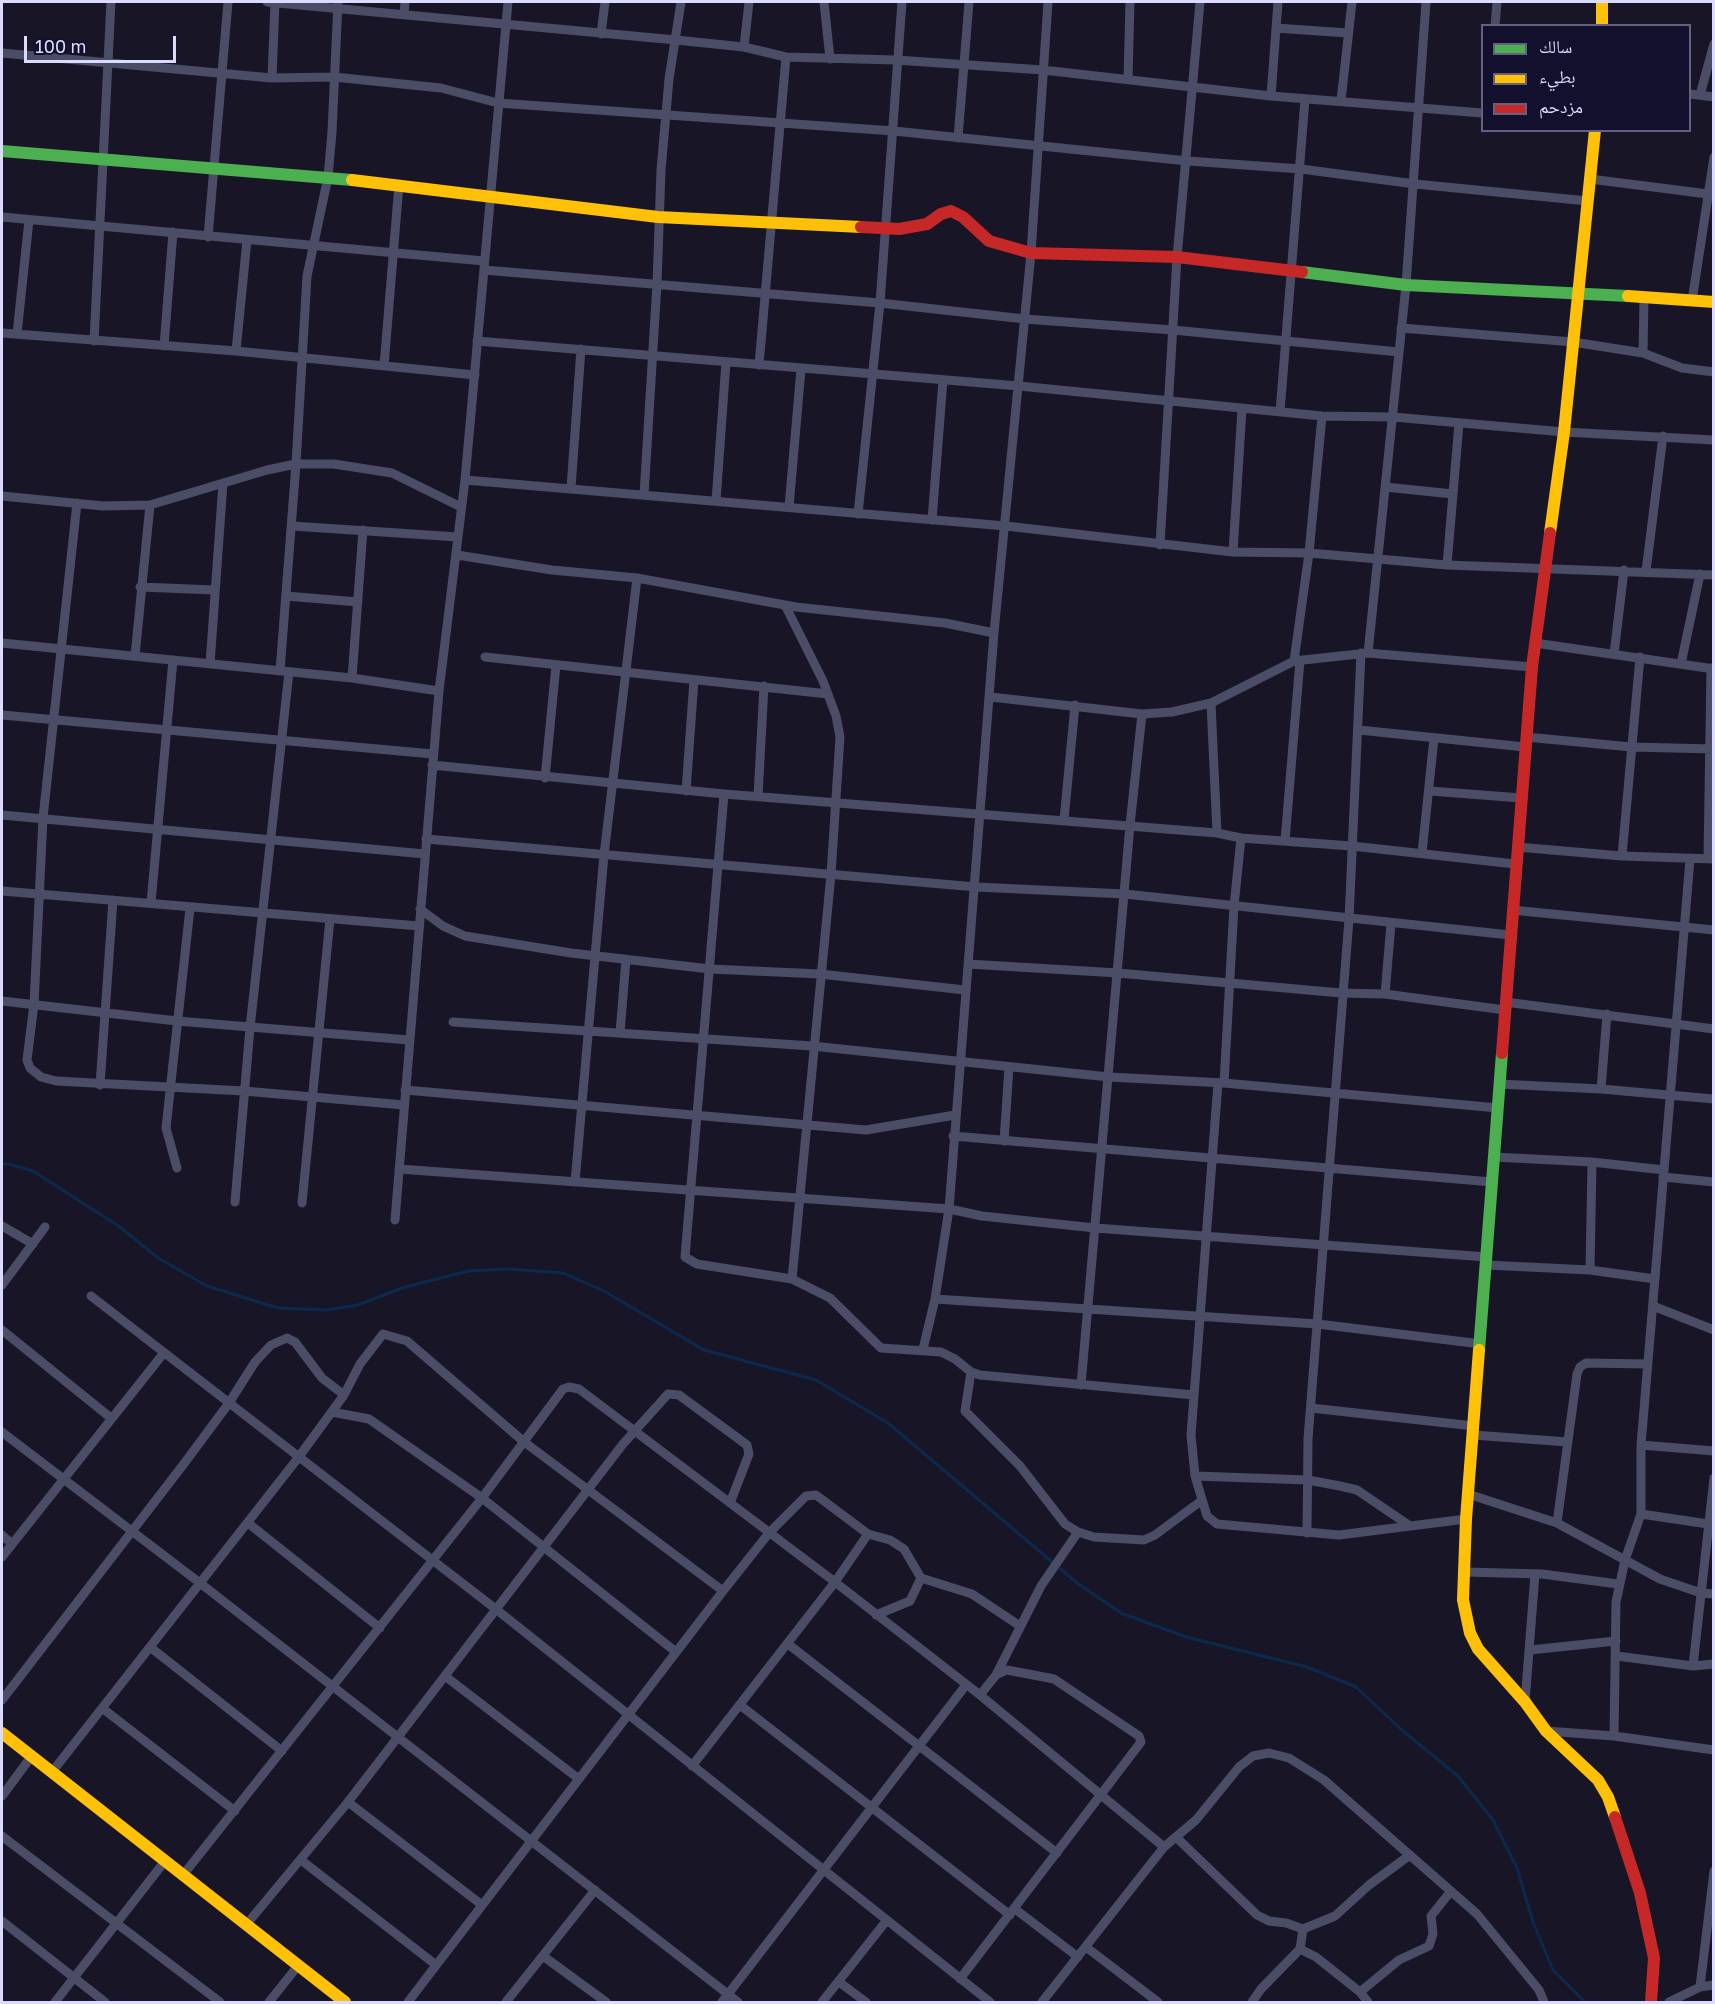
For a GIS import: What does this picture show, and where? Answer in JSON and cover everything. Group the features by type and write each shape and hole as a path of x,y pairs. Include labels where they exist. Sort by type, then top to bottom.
{"street":[{"path":"94,341 111,2"},
{"path":"208,237 228,2"},
{"path":"272,78 271,2 337,5 506,25 744,47 786,57 896,60 963,67 1043,70 1271,96 1481,113"},
{"path":"404,14 405,2"},
{"path":"394,1220 433,754 465,480 508,2"},
{"path":"601,34 605,2"},
{"path":"644,495 654,356 658,217 666,115 681,2"},
{"path":"744,47 749,2"},
{"path":"824,2 830,59"},
{"path":"858,514 880,303 902,2"},
{"path":"958,138 969,2"},
{"path":"922,1349 935,1299 949,1209 965,990 982,814 994,633 1025,319 1048,2"},
{"path":"1128,79 1130,2"},
{"path":"1160,546 1177,257 1188,161 1200,2"},
{"path":"1271,96 1278,2"},
{"path":"1341,101 1352,2"},
{"path":"1307,1533 1311,1408 1341,993 1349,919 1359,730 1365,653 1406,285 1415,184 1426,2"},
{"path":"1495,24 1497,2"},
{"path":"1602,2 1602,24"},
{"path":"235,1202 250,1028 280,742 286,596 297,464 307,276 311,244 327,177 337,5"},
{"path":"1276,28 1348,33"},
{"path":"1713,44 1695,95 1713,97"},
{"path":"2,53 272,78 334,77 441,88 498,103 780,125 894,131 1188,161 1301,169 1415,184 1588,201"},
{"path":"759,365 786,57"},
{"path":"1280,412 1305,99"},
{"path":"1594,132 1564,432 1532,667 1516,847 1481,1344 1466,1519 1462,1600 1470,1633 1478,1649 1525,1702 1546,1731 1598,1780 1608,1797 1640,1893 1654,1958 1651,2002"},
{"path":"2,151 102,157 399,184 658,217 886,229 914,228 951,211 963,217 989,241 1030,253 1177,257 1291,268 1406,285 1578,292 1713,303"},
{"path":"1692,301 1709,201 1713,157"},
{"path":"1590,179 1709,201"},
{"path":"384,366 399,184"},
{"path":"2,218 311,244 657,284 1399,351"},
{"path":"17,334 29,220"},
{"path":"164,346 173,232"},
{"path":"236,351 247,240"},
{"path":"1643,353 1644,298"},
{"path":"1401,328 1573,342 1643,353 1682,368 1713,372"},
{"path":"2,333 236,351 302,360 475,375"},
{"path":"477,341 873,376 1019,386 1322,416 1393,417 1564,432 1713,440"},
{"path":"571,488 581,349"},
{"path":"716,501 726,362"},
{"path":"789,507 801,369"},
{"path":"932,520 943,380"},
{"path":"1233,552 1242,409"},
{"path":"1285,842 1297,661 1322,416"},
{"path":"1447,564 1459,423"},
{"path":"1646,571 1663,436"},
{"path":"2,496 103,506 150,505 297,464 333,464 392,473 461,507"},
{"path":"465,480 1006,526 1160,546 1233,552 1309,553 1447,564 1713,575"},
{"path":"210,664 223,483"},
{"path":"1385,487 1453,494"},
{"path":"77,503 43,818 34,1004 27,1060 30,1068 41,1077 56,1081 244,1091 404,1105"},
{"path":"135,656 140,587 150,505"},
{"path":"292,526 458,537"},
{"path":"352,678 363,530"},
{"path":"457,555 552,570 637,578 785,606 945,623 994,633"},
{"path":"1614,654 1624,570"},
{"path":"1681,664 1700,574"},
{"path":"575,1182 611,784 637,578"},
{"path":"140,587 214,590"},
{"path":"286,596 358,602"},
{"path":"785,606 828,694 840,737 831,874 812,1046 792,1279"},
{"path":"2,643 352,678 439,691"},
{"path":"1516,847 1622,856 1711,859 1712,669 1535,643"},
{"path":"991,697 1142,714 1172,712 1212,703 1297,661 1365,653 1532,667"},
{"path":"484,657 828,694"},
{"path":"1622,856 1640,657"},
{"path":"151,903 173,660"},
{"path":"545,778 556,665"},
{"path":"686,791 694,680"},
{"path":"758,796 764,686"},
{"path":"1212,703 1216,833"},
{"path":"1064,820 1075,705"},
{"path":"1082,1385 1130,825 1142,714"},
{"path":"2,715 280,742 433,754"},
{"path":"1359,730 1434,738 1712,749"},
{"path":"1422,853 1434,738"},
{"path":"432,765 686,791 1130,825 1515,864"},
{"path":"1430,791 1521,798"},
{"path":"724,794 685,1257 689,1261 792,1279 830,1298 881,1348 941,1352 955,1359 970,1372 1194,1395"},
{"path":"2,814 425,854"},
{"path":"426,838 976,887 1125,894 1510,935"},
{"path":"1241,838 1234,906 1230,984 1212,1158 1208,1237 1191,1435 1195,1476 1201,1501 1207,1516 1217,1524 1307,1533 1340,1535 1466,1519"},
{"path":"1614,1736 1618,1584 1641,1514 1641,1445 1690,859"},
{"path":"2,891 419,926"},
{"path":"100,1085 113,900"},
{"path":"177,1168 166,1128 190,908"},
{"path":"420,909 443,926 465,936 594,956 710,969 820,974 965,990"},
{"path":"1512,910 1713,930"},
{"path":"302,1203 330,919"},
{"path":"1385,994 1391,924"},
{"path":"620,1033 626,959"},
{"path":"968,964 1118,973 1341,993 1385,994 1607,1014 1713,1029"},
{"path":"2,1001 177,1022 409,1040"},
{"path":"1601,1089 1607,1014"},
{"path":"453,1022 812,1046 1109,1077 1221,1083 1498,1108"},
{"path":"1004,1141 1009,1067"},
{"path":"1499,1084 1601,1089 1713,1099"},
{"path":"405,1090 866,1130 955,1115"},
{"path":"953,1136 1492,1182"},
{"path":"1494,1157 1593,1162 1713,1182"},
{"path":"1590,1270 1593,1162"},
{"path":"399,1169 949,1209 981,1216 1095,1228 1324,1243 1590,1270 1655,1279"},
{"path":"2,1226 33,1244"},
{"path":"2,1285 45,1227"},
{"path":"91,1296 163,1354 497,1610 990,2002"},
{"path":"935,1299 1317,1324 1481,1344"},
{"path":"1653,1306 1713,1330"},
{"path":"2,1330 111,1418"},
{"path":"52,1772 298,1458 344,1395 360,1364 383,1335 392,1335 407,1341 523,1441 723,1591"},
{"path":"2,1700 132,1532 229,1403 255,1362 271,1344 287,1338 295,1342 322,1378 344,1395"},
{"path":"2,1557 163,1354"},
{"path":"1557,1523 1577,1374 1580,1367 1586,1363 1648,1364"},
{"path":"970,1372 964,1405 968,1415 1020,1466 1065,1524 1078,1532 1094,1537 1144,1540 1155,1535 1201,1501"},
{"path":"183,1875 482,1498 563,1389 569,1387 579,1389 835,1582 980,1695 1164,1846"},
{"path":"246,1925 348,1802 623,1444 668,1394 673,1393 747,1445 748,1454 730,1503"},
{"path":"1311,1408 1568,1442"},
{"path":"332,1412 369,1419 482,1498 676,1652"},
{"path":"2,1432 200,1583 738,2002"},
{"path":"1641,1445 1713,1451"},
{"path":"1195,1476 1308,1480 1357,1490 1410,1526"},
{"path":"1693,1666 1713,1478"},
{"path":"408,2002 723,1591 769,1533 810,1494 816,1495 868,1534 881,1537 904,1549 921,1578 972,1594 1020,1626"},
{"path":"1468,1494 1557,1523 1660,1579 1701,1593 1713,1594"},
{"path":"1641,1514 1708,1524"},
{"path":"248,1523 380,1628"},
{"path":"980,1695 996,1675 1041,1586 1078,1532"},
{"path":"692,1766 788,1644 868,1534"},
{"path":"2,1536 12,1544"},
{"path":"1464,1572 1535,1574 1618,1584"},
{"path":"1525,1702 1535,1574"},
{"path":"876,1615 910,1601 921,1578"},
{"path":"1530,1650 1616,1641"},
{"path":"788,1644 1057,1852"},
{"path":"150,1647 282,1751"},
{"path":"1617,1656 1693,1666 1713,1664"},
{"path":"960,1979 1139,1747 1139,1736 1054,1679 1015,1671 996,1675"},
{"path":"445,1676 579,1779"},
{"path":"722,2002 966,1685"},
{"path":"740,1705 1012,1912 1078,1957"},
{"path":"102,1708 235,1811"},
{"path":"1546,1731 1614,1736 1713,1750"},
{"path":"2,1733 297,1967 345,2002"},
{"path":"1042,2002 1164,1846 1177,1838 1196,1820 1239,1767 1253,1755 1269,1753 1288,1758 1324,1780 1477,1914 1539,1990 1544,2002"},
{"path":"2,1796 31,1756"},
{"path":"348,1802 482,1905"},
{"path":"2,1836 220,2002"},
{"path":"1177,1838 1262,1919 1286,1923 1303,1929 1335,1916 1369,1885 1410,1855"},
{"path":"301,1860 436,1965"},
{"path":"55,2002 165,1861"},
{"path":"1700,1987 1713,1871"},
{"path":"506,2002 595,1890"},
{"path":"1360,1992 1399,1960 1429,1946 1433,1934 1431,1916 1451,1891"},
{"path":"822,2002 887,1920"},
{"path":"2,1921 105,2002"},
{"path":"1252,2002 1261,1989 1300,1948 1303,1929"},
{"path":"1086,1947 1158,2002"},
{"path":"1300,1948 1317,1957 1360,1992 1368,2002"},
{"path":"543,1956 606,2002"},
{"path":"269,2002 297,1967"},
{"path":"839,1982 866,2002"},
{"path":"1676,2001 1700,1987 1713,1985"}],"waterway":[{"path":"2,1164 33,1171 120,1227 158,1258 207,1286 278,1308 326,1310 358,1305 402,1288 468,1271 508,1269 563,1273 604,1291 704,1350 816,1380 888,1423 1077,1583 1121,1613 1186,1637 1307,1667 1356,1687 1403,1731 1458,1776 1493,1820 1517,1868 1533,1922 1553,1970 1585,2002"}],"traffic: fast":[{"path":"2,151 352,180"},
{"path":"1302,272 1406,285 1628,296"},
{"path":"1479,1350 1502,1053"}],"traffic: slow":[{"path":"1602,2 1602,24"},
{"path":"1550,533 1564,432 1595,132"},
{"path":"352,180 658,217 861,227"},
{"path":"1628,296 1714,302"},
{"path":"1479,1350 1466,1519 1463,1600 1470,1633 1478,1649 1525,1702 1546,1731 1598,1780 1608,1797 1615,1817"},
{"path":"2,1733 345,2002"}],"traffic: jam":[{"path":"861,227 899,229 927,224 941,214 951,211 963,217 989,241 1031,253 1177,257 1302,272"},
{"path":"1502,1053 1532,667 1550,533"},
{"path":"1615,1817 1640,1893 1654,1958 1651,2002"}]}
